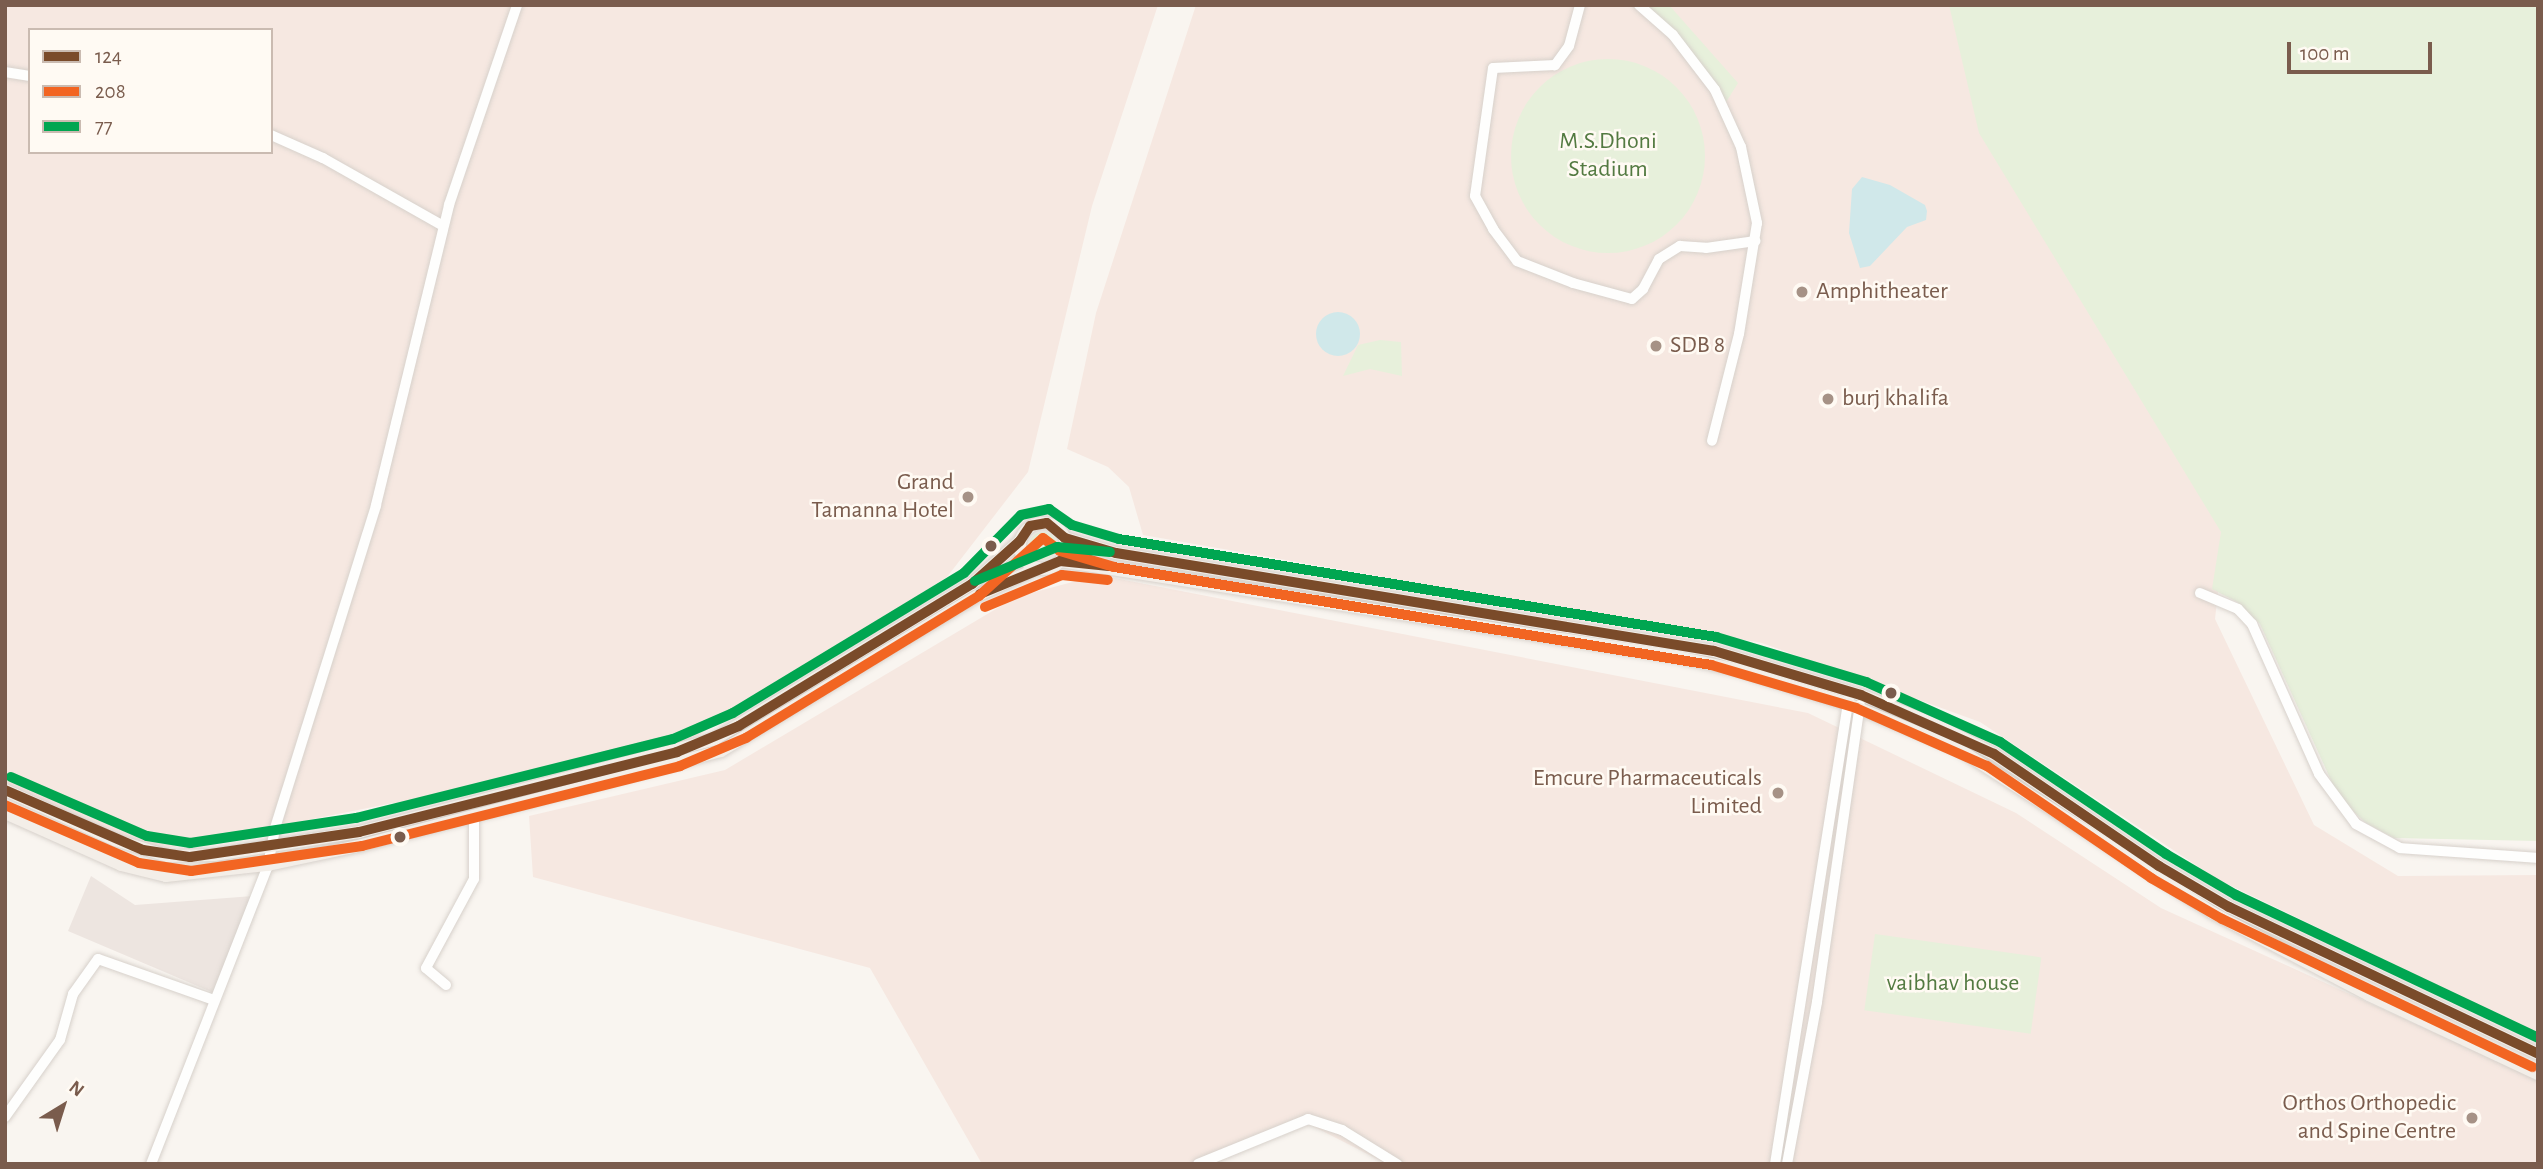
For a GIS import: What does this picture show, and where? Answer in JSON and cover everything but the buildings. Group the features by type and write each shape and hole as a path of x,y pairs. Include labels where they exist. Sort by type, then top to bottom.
{"main road":[{"path":"5,790 116,839 168,856 271,847 359,832 691,755 972,584 1020,541 1025,530 1041,523 1058,528 1065,538 1116,553 1711,664 1855,700 1983,748 2159,866 2230,907 2538,1054"},
{"path":"1060,561 1065,538"},
{"path":"1020,541 1024,558 1038,568"},
{"path":"5,813 121,865 166,876 268,865 474,818 746,737 979,595 1060,561 1324,593"},
{"path":"1855,700 1977,760 2223,919 2369,995 2538,1074"}],"street":[{"path":"151,1164 268,865 271,847 376,505 443,226 517,5"},
{"path":"1580,5 1569,46 1555,65 1493,68 1475,196 1493,229 1517,261 1573,283 1632,299 1643,289 1659,259 1680,246 1706,248 1756,241"},
{"path":"1639,5 1673,35 1715,90 1741,147 1757,223 1739,334 1712,441"},
{"path":"5,72 28,76"},
{"path":"273,136 359,177 443,226"},
{"path":"2200,593 2238,609 2252,624 2319,774 2356,824 2400,848 2538,858"},
{"path":"1775,1164 1791,1055 1855,700"},
{"path":"1787,1164 1806,1058 1855,700"},
{"path":"446,985 426,968 474,879 474,818"},
{"path":"5,1117 60,1040 73,994 89,965 98,959 214,1000"},
{"path":"1791,1055 1806,1058"},
{"path":"1198,1164 1308,1119 1342,1130 1398,1164"}],"shaded area":[{"path":"5,5 1158,5 1092,206 1028,472 947,577 683,745 414,799 411,808 393,803 153,851 5,788"},
{"path":"1196,5 1956,5 2225,530 2215,619 2314,825 2398,876 2538,875 2538,1034 2217,879 1980,722 1762,643 1143,535 1129,487 1108,467 1067,449 1096,313"},
{"path":"1099,575 1808,713 2016,813 2161,908 2538,1080 2538,1164 1387,1164 1297,1118 1192,1164 982,1164 870,968 533,877 529,816 725,770 1016,597"},
{"path":"91,876 135,905 253,896 214,993 68,931"}],"green space":[{"path":"1636,5 1669,5 1738,83 1723,107 1676,39"},
{"path":"1949,5 2538,5 2538,841 2394,838 2366,823 2339,798 2260,624 2237,602 2212,589 2221,532 1979,133"},
{"name":"M.S.Dhoni Stadium","path":"1608,59 1627,60 1645,66 1677,87 1698,119 1704,137 1704,175 1698,193 1677,225 1645,246 1627,252 1608,253 1589,252 1571,246 1539,225 1518,193 1512,175 1511,156 1512,137 1518,119 1539,87 1571,66 1589,60"},
{"path":"1380,340 1401,342 1402,376 1370,369 1343,376 1358,345"},
{"path":"1043,532 1053,536 1057,546 1053,556 1043,560 1033,556 1029,546 1033,536"},
{"name":"vaibhav house","path":"1875,934 2041,957 2031,1034 1864,1010"}],"water":[{"path":"1862,177 1890,185 1925,205 1927,211 1926,220 1907,227 1870,266 1860,268 1849,233 1852,189"},
{"path":"1338,312 1347,313 1354,318 1359,325 1359,343 1354,350 1347,355 1338,356 1329,355 1322,350 1317,343 1316,334 1317,325 1322,318 1329,313"}],"transit line":[{"name":"77","path":"11,777 147,836 190,843 356,818 673,739 733,713 964,573 1021,515 1049,509 1072,525 1119,539 1716,637 1866,682 2000,742 2166,854 2236,895 2538,1038"},
{"name":"124","path":"5,790 143,850 190,857 359,832 677,752 739,726 972,584 1020,541 1030,526 1047,523 1065,538 1116,553 1714,651 1861,695 1994,754 2159,866 2229,907 2538,1054"},
{"name":"208","path":"5,805 139,863 191,871 362,846 680,766 746,738 979,596 1043,538 1060,551 1114,567 1711,665 1856,708 1987,766 2151,878 2222,919 2532,1067"},
{"name":"77","path":"975,581 1057,547 1110,552"},
{"name":"124","path":"980,594 1060,561 1109,566"},
{"name":"208","path":"985,607 1062,575 1108,580"}],"place":[{"name":"Amphitheater","path":"1802,292"},
{"name":"SDB 8","path":"1656,346"},
{"name":"burj khalifa","path":"1828,399"},
{"name":"Grand Tamanna Hotel","path":"968,497"},
{"name":"Emcure Pharmaceuticals Limited","path":"1778,793"},
{"name":"Orthos Orthopedic and Spine Centre","path":"2472,1118"}]}
